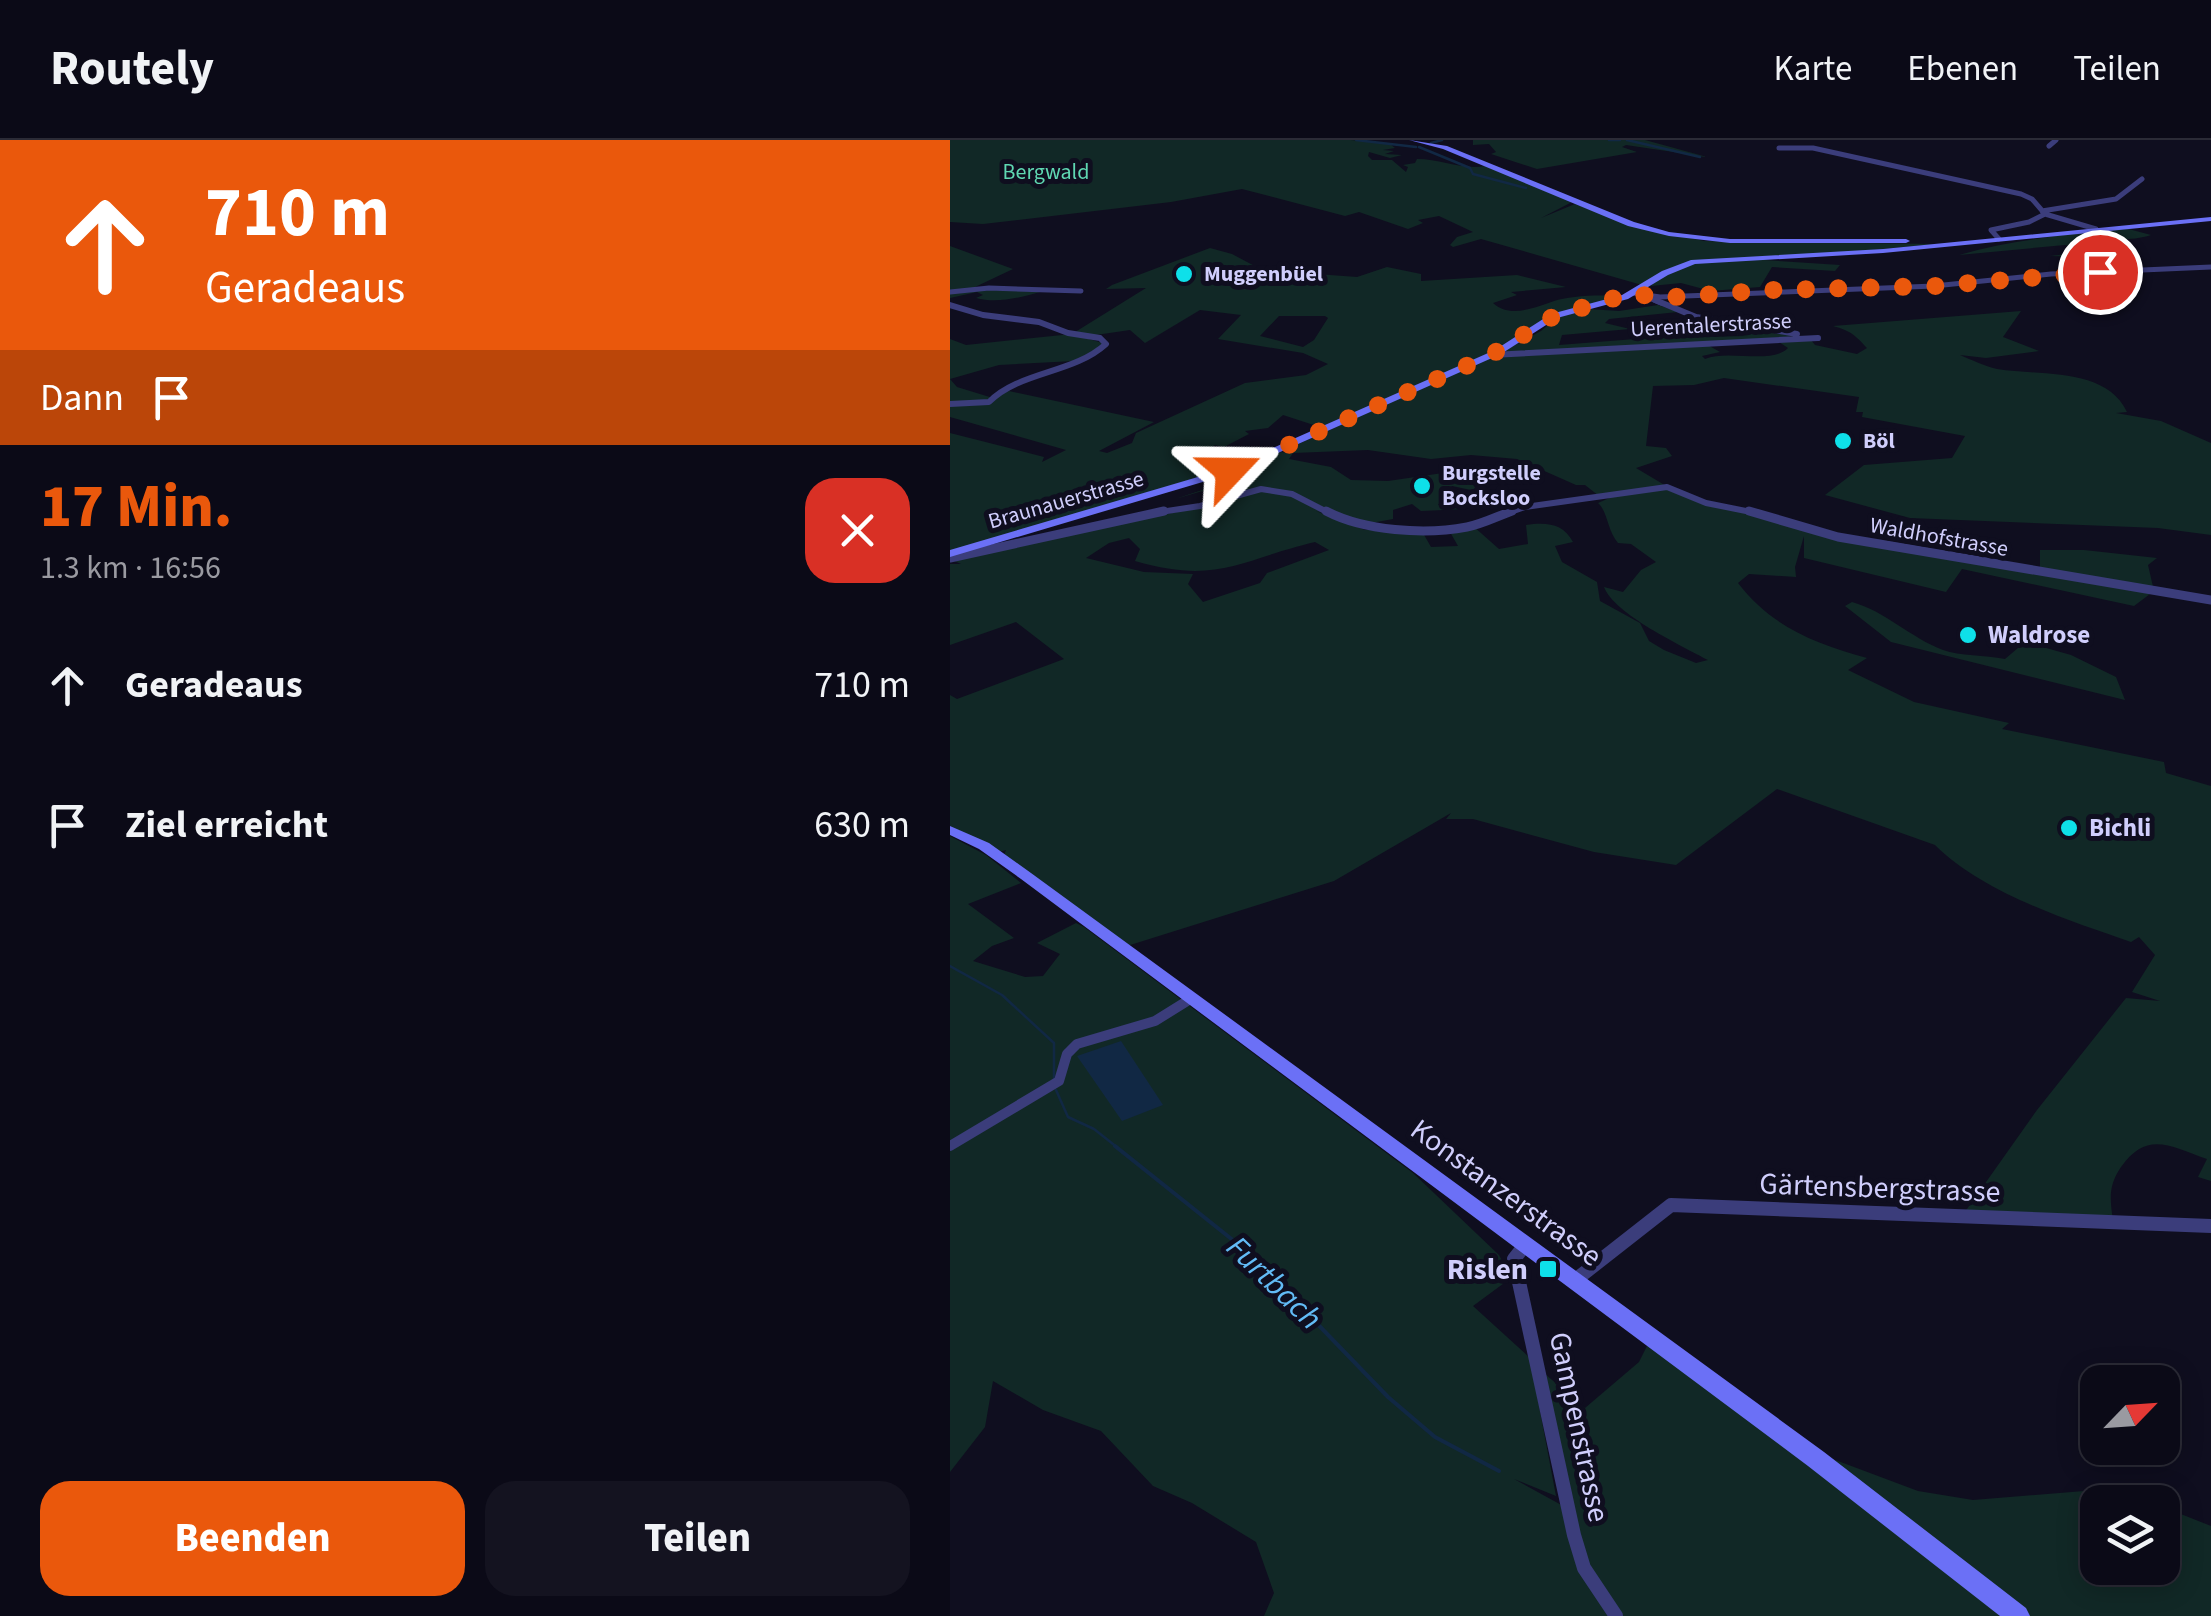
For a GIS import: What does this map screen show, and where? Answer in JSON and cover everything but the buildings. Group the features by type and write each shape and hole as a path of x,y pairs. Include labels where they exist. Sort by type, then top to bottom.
{"street":[{"path":"1415,140 1446,148 1640,226 1701,239 1945,244 2211,219"},
{"path":"2049,146 2056,140"},
{"path":"1780,148 1816,149 2016,193 2032,199 2044,212 2096,229"},
{"path":"1999,239 1992,230 2032,221 2044,212 2116,199 2142,179"},
{"name":"Braunauerstrasse","path":"950,556 1216,476 1491,355 1554,316 1632,293 1665,273 1705,260 1883,252 1945,244"},
{"path":"1632,293 1650,297 1934,286 2051,274 2211,268"},
{"path":"950,292 989,288 1081,291"},
{"name":"Uerentalerstrasse","path":"1491,355 1818,338 1700,318 1650,297"},
{"path":"950,305 983,315 1039,322 1068,334 1100,338 1106,344 1092,357 1002,390 989,402 950,404"},
{"name":"Waldhofstrasse","path":"950,556 1261,490 1292,494 1355,524 1408,529 1466,527 1525,507 1667,488 1706,503 1773,517 1838,537 2211,600"},
{"name":"Konstanzerstrasse","path":"950,830 994,853 1192,998 1958,1566 2018,1616"},
{"path":"950,1146 1049,1090 1059,1081 1067,1054 1077,1044 1156,1021 1192,998"},
{"name":"Gärtensbergstrasse","path":"1574,1281 1672,1205 2211,1226"},
{"name":"Gampenstrasse","path":"1525,1244 1514,1259 1574,1535 1584,1568 1616,1616"}],"green space":[{"name":"Bergwald","path":"950,140 1351,140 1390,144 1395,148 1383,150 1394,151 1385,154 1402,155 1390,158 1369,152 1368,156 1372,160 1392,160 1406,172 1408,167 1403,165 1417,159 1485,166 1574,201 1541,218 1575,204 1626,223 1704,241 1936,244 1764,260 1840,265 1835,271 1772,267 1760,287 1711,291 1681,283 1651,286 1655,281 1642,285 1481,239 1453,247 1450,245 1457,237 1473,232 1439,216 1418,220 1423,223 1408,229 1359,212 1345,216 1242,189 1171,202 983,224 950,222"},
{"path":"1473,140 1645,140 1707,157 1626,145 1622,147 1637,152 1537,169 1491,154 1496,152 1489,144 1473,145"},
{"path":"2121,227 2151,235 2090,245 2102,252 2081,257 2050,256 2090,251 2065,245 1959,255 2019,241"},
{"path":"950,246 1013,269 975,287 1044,291 1001,300 976,298 983,295 977,292 950,298"},
{"path":"1210,248 1232,254 1277,278 1289,272 1357,277 1387,267 1421,274 1421,281 1517,275 1566,287 1511,292 1517,295 1493,303 1507,310 1577,297 1619,297 1560,313 1510,344 1326,429 1283,415 1268,428 1245,431 1249,434 1224,447 1215,445 1202,456 1220,455 1239,465 950,552 950,433 1044,457 1042,462 1066,450 950,417 950,379 950,339 966,345 1072,334 1146,288 1106,289","holes":["1200,310 1241,315 1218,339 1303,353 1328,364 1306,375 1245,383 1136,433 1132,443 1107,453 1099,451 1154,422 1009,391 993,398 957,387 950,379 999,365 1074,361 1106,344 1082,337 1130,330 1145,343","1279,316 1325,316 1328,318 1314,340 1303,347 1260,336"]},
{"path":"1658,305 1678,312 1609,319 1605,323 1630,329 1704,319 1795,336 1706,344 1720,352 1702,356 1705,359 1771,355 1788,348 1779,342 1811,340 1815,345 1857,354 1867,348 1852,334 1833,326 2021,311 2003,337 2039,351 1986,358 1960,355 1997,369 2088,380 2104,387 2127,412 2116,413 2161,421 2211,443 2211,535 2158,528 1910,518 1825,495 1864,465 1952,458 1965,436 1862,417 1863,412 1856,412 1859,397 1724,378 1694,385 1653,386 1646,446 1666,448 1672,456 1636,468 1678,493 1806,530 2040,571 2040,550 2084,550 2157,558 2148,565 2154,591 2134,606 1962,569 1946,592 1804,558 1804,536 1796,577 1749,574 1738,583 1765,611 1795,631 1867,658 1848,670 1914,702 2009,723 2002,729 2164,762 2166,773 2211,786 2211,1181 2198,1177 2207,1159 2170,1146 2150,1145 2131,1156 2114,1180 2113,1221 1962,1216 2037,1110 2126,998 2160,1001 2132,992 2155,955 2139,937 2131,942 2001,891 1935,845 1777,789 1676,865 1594,852 1473,819 1446,819 1451,813 1334,881 1127,946 1004,855 1006,850 999,852 950,826 950,695 957,699 1064,659 1016,622 950,645 950,564 961,564 950,559 1201,507 1243,493 1241,488 1246,485 1234,482 1175,499 1220,484 1248,470 1241,468 1278,452 1293,453 1294,446 1498,354 1541,331 1557,317 1588,309 1619,311","holes":["1630,329 1680,329 1748,336 1559,345 1562,335","1368,450 1431,459 1471,455 1517,459 1576,485 1585,485 1599,496 1616,495 1598,503 1614,538 1618,543 1631,544 1656,562 1641,570 1623,592 1604,587 1634,618 1708,660 1696,663 1664,650 1649,641 1640,623 1600,601 1597,582 1562,562 1555,546 1573,542 1553,525 1526,525 1528,544 1499,549 1473,526 1450,532 1458,546 1431,547 1423,533 1425,529 1365,530 1316,511 1366,524 1393,519 1393,510 1412,504 1421,511 1466,509 1438,505 1452,486 1471,490 1488,483 1443,473 1388,481 1351,480 1331,467 1289,459 1293,453","1129,538 1140,549 1135,561 1187,571 1228,567 1315,542 1329,550 1267,573 1260,583 1203,602 1188,584 1193,574 1144,572 1086,558 1109,543"]},
{"path":"1852,602 1950,652 2005,659 2025,642 2071,655 2116,677 2125,700 1891,642 1845,606"},
{"path":"950,836 986,855 1021,883 968,904 1014,938 992,946 973,961 1025,977 1043,976 1060,954 1037,943 1076,923 1084,927 1413,1173 1499,1255 1511,1278 1473,1306 1530,1358 1556,1496 1514,1479 1565,1507 1538,1368 1585,1408 1639,1362 1651,1338 1830,1458 1918,1491 1973,1500 2080,1491 2080,1585 2180,1585 2180,1514 2211,1526 2211,1616 1264,1616 1274,1593 1256,1542 1192,1503 1153,1486 1101,1431 1043,1410 993,1381 985,1427 950,1472"}],"water":[{"path":"1121,1041 1163,1105 1122,1121 1077,1056"}],"waterway":[{"path":"1356,140 1416,147"},
{"path":"1431,143 1442,140"},
{"path":"1609,140 1620,140"},
{"path":"1627,140 1700,157"},
{"path":"1419,147 1470,168 1473,174 1526,188"},
{"name":"Furtbach","path":"950,966 1002,995 1054,1043 1054,1080"},
{"name":"Furtbach","path":"1056,1090 1068,1117 1094,1129 1118,1148"},
{"name":"Furtbach","path":"1115,1146 1249,1253 1388,1397 1435,1437 1499,1471"}],"place":[{"name":"Muggenbüel","path":"1184,274"},
{"name":"Böl","path":"1843,441"},
{"name":"Burgstelle Bocksloo","path":"1422,486"},
{"name":"Waldrose","path":"1968,635"},
{"name":"Bichli","path":"2069,828"},
{"name":"Rislen","path":"1548,1269"}],"route":[{"path":"1230,471 1491,355 1554,316 1632,293 1660,298 1772,290 1934,286 2100,272"}]}
